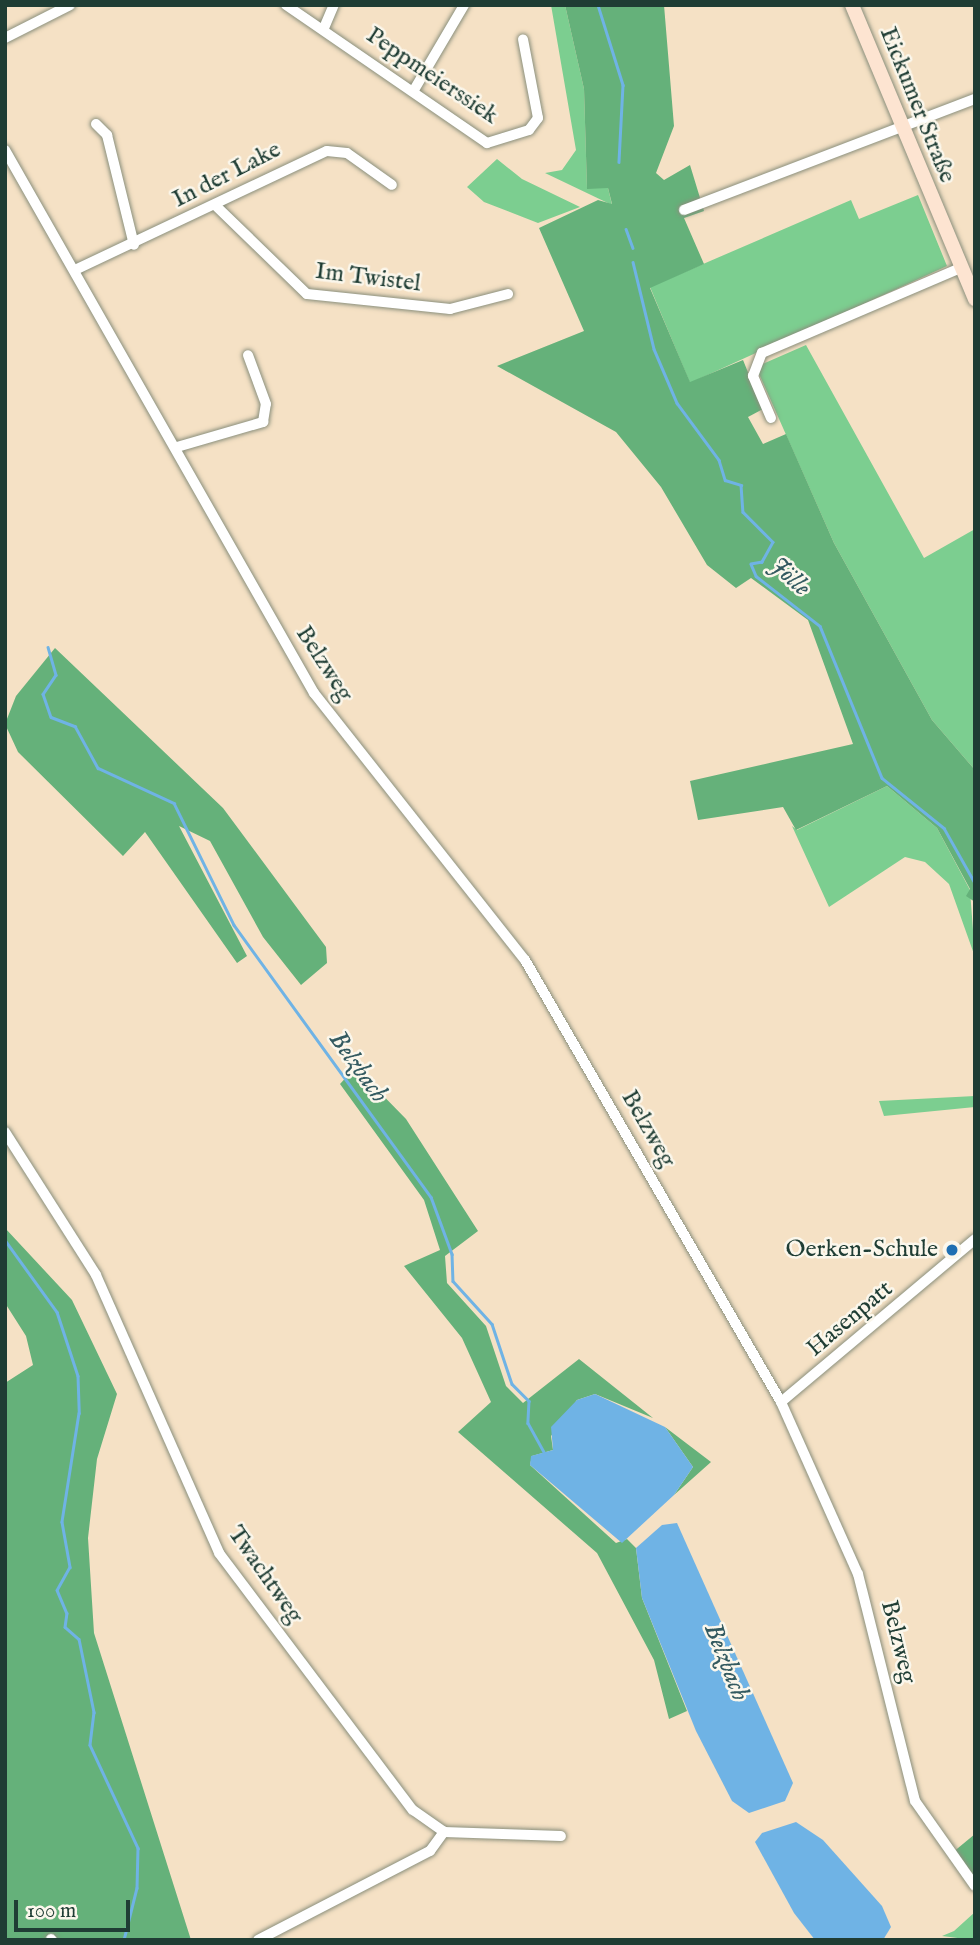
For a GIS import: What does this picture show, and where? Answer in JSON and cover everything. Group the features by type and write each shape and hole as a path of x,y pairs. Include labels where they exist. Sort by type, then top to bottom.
{"main road":[{"name":"Eickumer Straße","path":"852,5 902,130 975,299"}],"street":[{"path":"5,38 70,5"},
{"name":"Peppmeierssiek","path":"286,5 324,28 487,143 529,130 538,118 522,58 523,39"},
{"path":"324,28 334,5"},
{"path":"414,90 464,5"},
{"path":"684,209 902,130 975,99"},
{"path":"96,124 107,135 134,245"},
{"name":"Belzweg","path":"5,150 78,269 314,693 538,980 781,1402 859,1574 915,1801 975,1886"},
{"name":"In der Lake","path":"78,269 334,150 392,185"},
{"name":"Im Twistel","path":"215,205 307,294 450,309 508,294"},
{"path":"771,418 753,376 762,353 960,268"},
{"path":"177,447 263,422 266,404 248,355"},
{"name":"Twachtweg","path":"5,1132 96,1275 219,1553 413,1810 444,1832"},
{"name":"Hasenpatt","path":"781,1402 975,1239"},
{"path":"258,1940 430,1851 444,1832 561,1836"}],"green space":[{"path":"551,5 565,5 584,89 587,188 608,188 612,205 545,173 562,170 576,150"},
{"path":"565,5 664,5 674,126 656,173 664,180 690,165 704,211 684,218 704,264 650,288 690,382 743,360 763,409 748,417 763,444 786,434 834,543 932,720 975,770 975,902 966,896 970,889 937,828 887,786 796,830 783,807 698,820 690,781 853,744 808,620 751,578 736,588 707,565 661,487 616,432 497,366 584,331 539,228 598,200 612,204 608,188 587,189 584,89"},
{"path":"497,159 522,179 580,207 538,223 484,202 467,187"},
{"path":"918,195 947,266 690,383 650,287 851,200 859,219"},
{"path":"806,345 924,558 975,529 975,770 932,720 834,543 756,367"},
{"path":"55,648 223,808 326,947 327,963 301,985 263,937 210,841 179,826 247,956 237,963 145,832 123,856 18,752 5,724 16,696"},
{"path":"887,786 937,828 970,890 975,957 949,884 925,862 905,857 829,907 792,826 797,830"},
{"path":"350,1073 361,1073 406,1119 478,1231 445,1256 447,1283 486,1326 506,1386 523,1403 579,1359 653,1418 595,1394 577,1400 551,1436 553,1450 532,1456 530,1465 616,1543 627,1539 636,1548 642,1598 687,1711 669,1719 654,1660 597,1553 458,1432 491,1402 462,1338 404,1266 440,1250 424,1200 340,1084"},
{"path":"975,1096 975,1107 884,1116 879,1101"},
{"path":"5,1228 72,1300 117,1394 97,1459 88,1538 94,1633 191,1940 5,1940 5,1383 33,1365 26,1336 5,1303"},
{"path":"665,1427 711,1462 674,1495 693,1467"},
{"path":"975,1834 975,1880 952,1853"},
{"path":"975,1912 973,1940 942,1936 954,1931"}],"water":[{"path":"595,1394 665,1427 693,1467 674,1495 622,1543 530,1465 531,1456 553,1450 551,1427 577,1400"},
{"path":"677,1523 793,1783 785,1801 749,1813 732,1801 696,1731 642,1598 636,1548 662,1525"},
{"path":"796,1822 823,1840 882,1906 891,1927 883,1940 815,1940 794,1913 755,1842 762,1833"}],"waterway":[{"name":"Jölle","path":"598,5 623,85 619,162"},
{"name":"Jölle","path":"626,229 633,248"},
{"name":"Jölle","path":"633,262 654,349 677,403 719,460 725,480 741,485 743,512 773,542 762,562 751,564 756,576 820,626 882,778 944,828 975,883"},
{"name":"Belzbach","path":"48,647 56,675 43,694 51,717 75,726 98,768 174,803 234,925 431,1197 452,1254 453,1281 492,1324 512,1384 529,1401 528,1423 546,1455"},
{"path":"5,1240 57,1312 78,1376 79,1413 62,1522 70,1567 57,1590 67,1613 65,1627 79,1639 94,1712 90,1745 138,1848 137,1888 124,1940"}],"place":[{"name":"Oerken-Schule","path":"952,1250"}]}
